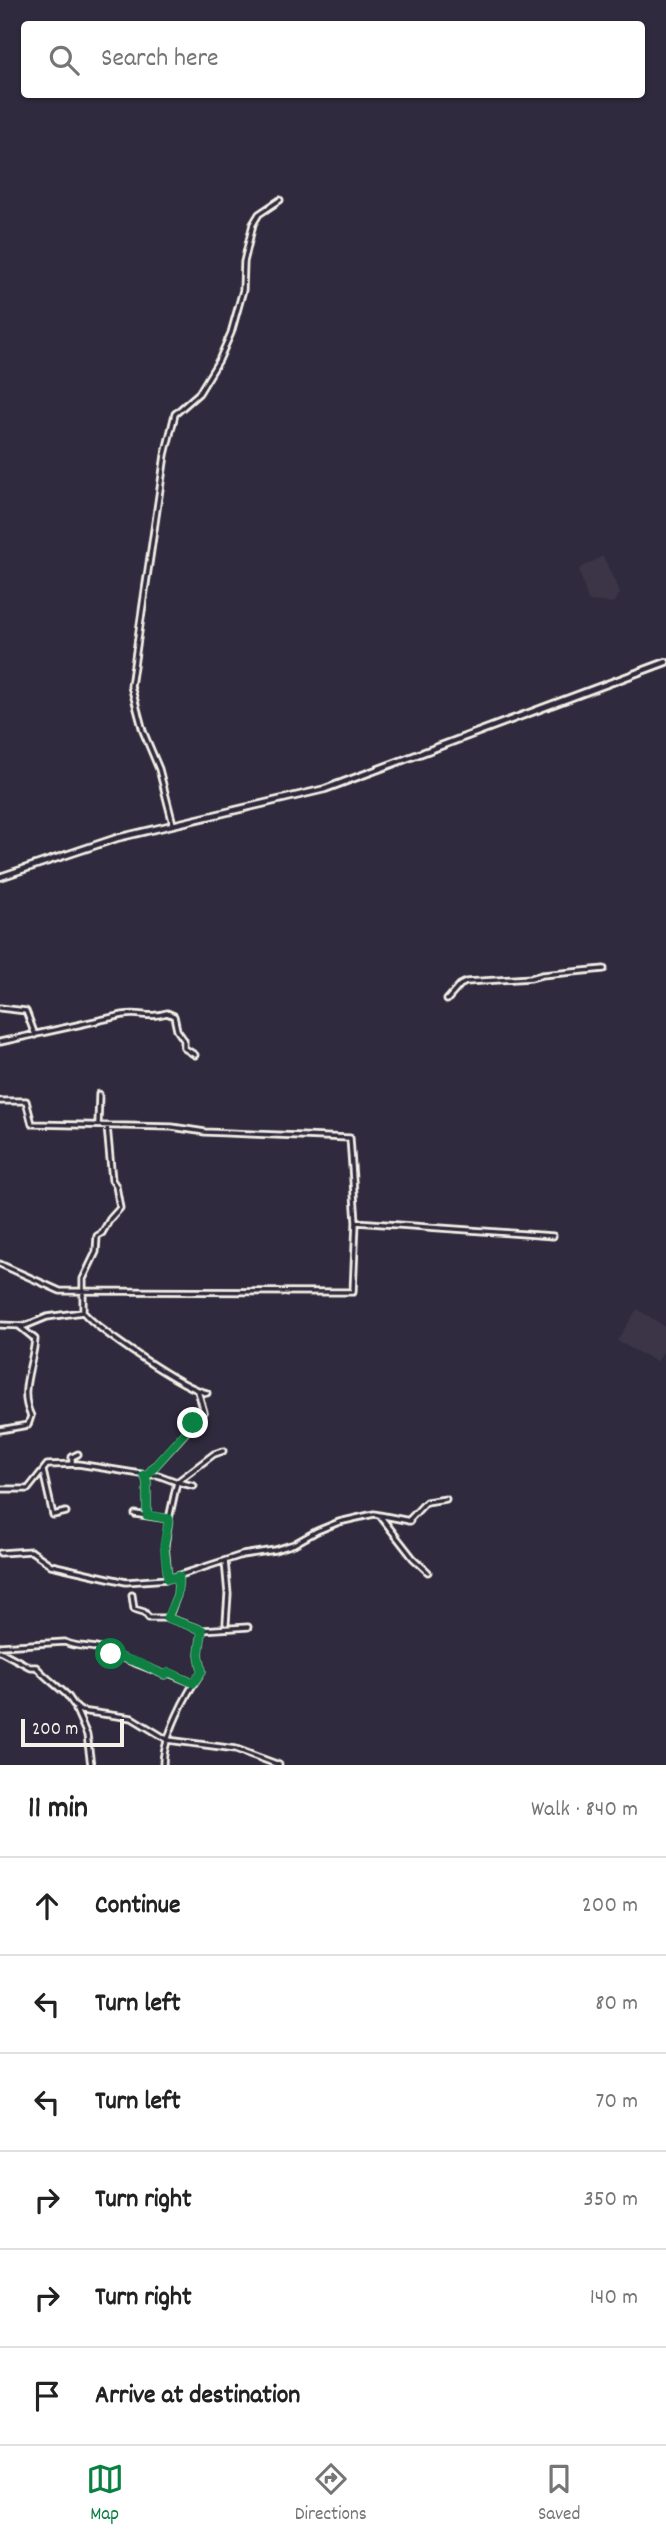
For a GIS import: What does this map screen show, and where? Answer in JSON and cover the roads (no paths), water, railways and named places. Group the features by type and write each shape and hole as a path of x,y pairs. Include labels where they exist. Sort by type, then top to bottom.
{"main road":[{"path":"0,877 117,838 326,789 666,662"}],"street":[{"path":"173,825 159,769 142,731 131,686 165,455 175,414 200,393 231,332 243,290 244,262 253,224 259,215 280,200"},
{"path":"447,1000 466,982 531,978 604,969"},
{"path":"0,1008 26,1011 35,1035"},
{"path":"0,1042 123,1015 137,1013 155,1017 167,1013 174,1016 177,1030 184,1040 184,1048 195,1055"},
{"path":"98,1125 99,1094"},
{"path":"0,1101 26,1101 32,1124 350,1138 356,1222 353,1292 60,1291 0,1264"},
{"path":"107,1126 112,1180 116,1186 120,1208 97,1236 96,1252 83,1279 83,1312 128,1348 198,1391 207,1393"},
{"path":"356,1222 552,1236"},
{"path":"0,1325 25,1326 47,1317 83,1312"},
{"path":"0,1430 28,1425 30,1416 24,1404 35,1339 19,1326"},
{"path":"146,1475 204,1412 198,1391"},
{"path":"168,1579 164,1545 177,1482 214,1454 223,1451"},
{"path":"72,1464 72,1457 78,1454"},
{"path":"0,1489 28,1489 47,1465 72,1464 158,1475 194,1486"},
{"path":"43,1471 53,1515 66,1513"},
{"path":"146,1475 147,1515"},
{"path":"0,1553 31,1551 51,1565 126,1582 168,1579 242,1555 294,1545 339,1522 374,1514 409,1521 426,1502 446,1499"},
{"path":"135,1514 169,1519"},
{"path":"380,1516 413,1558 428,1572"},
{"path":"225,1561 228,1599 226,1623"},
{"path":"167,1618 177,1595 179,1576"},
{"path":"132,1595 134,1609 144,1612 149,1618 167,1618 202,1630 248,1627"},
{"path":"163,1765 163,1752 193,1683 202,1671 199,1654 202,1630"},
{"path":"0,1646 65,1642 72,1646 86,1645 165,1675 169,1672 193,1683"},
{"path":"0,1651 30,1667 36,1667 45,1678 65,1693 76,1709 87,1735 91,1765"},
{"path":"76,1709 132,1718 168,1740 236,1749 279,1765"}]}
